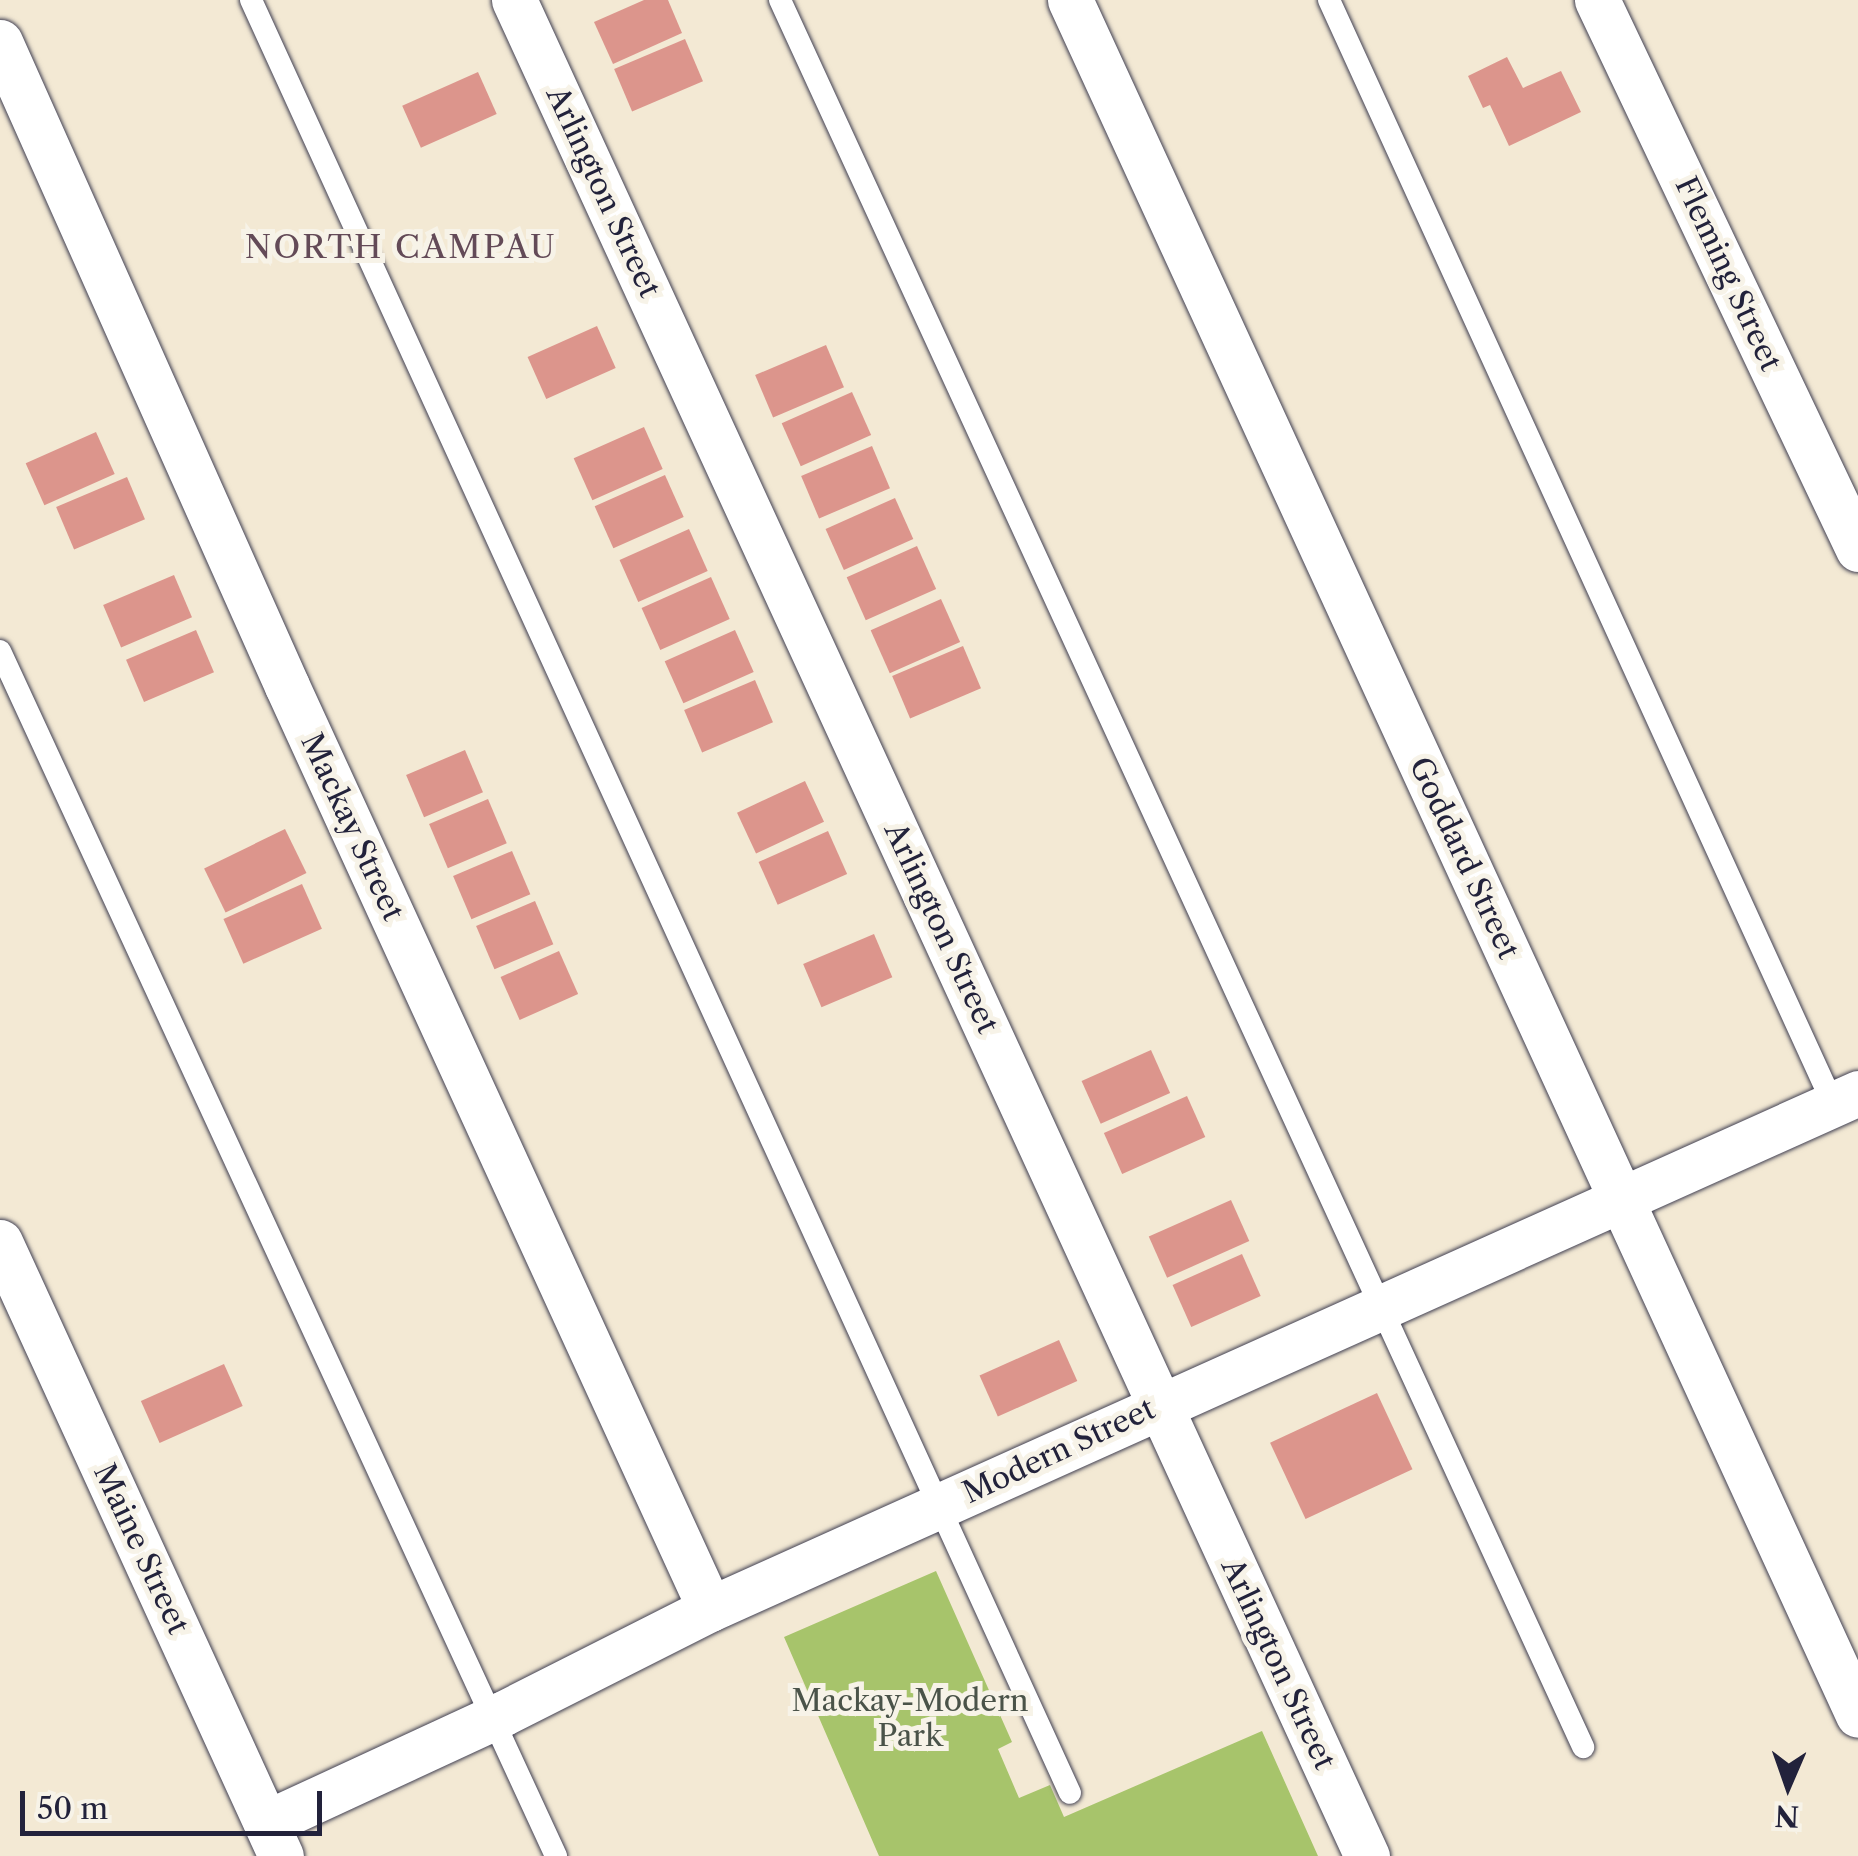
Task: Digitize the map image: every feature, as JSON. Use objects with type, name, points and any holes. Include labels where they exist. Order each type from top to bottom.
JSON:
[{"type":"street","name":"Arlington Street","points":[[514,0],[1367,1856]]},
{"type":"street","name":"Goddard Street","points":[[1070,0],[1858,1715]]},
{"type":"street","name":"Fleming Street","points":[[1597,0],[1858,549]]},
{"type":"street","name":"Mackay Street","points":[[0,42],[288,686],[710,1609]]},
{"type":"street","name":"Modern Street","points":[[273,1839],[492,1718],[710,1609],[1846,1098]]},
{"type":"street","name":"Maine Street","points":[[0,1242],[273,1839]]},
{"type":"lane","points":[[251,0],[1070,1793]]},
{"type":"lane","points":[[780,0],[1583,1747]]},
{"type":"lane","points":[[1329,0],[1846,1098]]},
{"type":"lane","points":[[0,651],[556,1856]]},
{"type":"green space","name":"Mackay-Modern Park","points":[[936,1571],[1012,1742],[998,1749],[1019,1798],[1050,1785],[1064,1817],[1262,1731],[1318,1856],[879,1856],[784,1637]]},
{"type":"building","points":[[644,0],[668,0],[682,33],[613,64],[594,22]]},
{"type":"building","points":[[685,39],[703,81],[632,111],[614,69]]},
{"type":"building","points":[[1507,57],[1523,88],[1561,71],[1581,112],[1509,146],[1490,105],[1483,108],[1468,76]]},
{"type":"building","points":[[478,72],[497,114],[421,148],[402,106]]},
{"type":"building","points":[[597,326],[616,368],[546,399],[528,357]]},
{"type":"building","points":[[826,345],[844,387],[773,417],[755,375]]},
{"type":"building","points":[[852,392],[871,435],[801,466],[782,423]]},
{"type":"building","points":[[644,427],[663,469],[592,500],[574,458]]},
{"type":"building","points":[[96,432],[115,474],[44,505],[26,463]]},
{"type":"building","points":[[872,446],[890,488],[819,518],[801,476]]},
{"type":"building","points":[[665,475],[684,517],[613,548],[595,506]]},
{"type":"building","points":[[127,477],[145,519],[74,549],[56,507]]},
{"type":"building","points":[[895,498],[913,539],[844,570],[826,529]]},
{"type":"building","points":[[689,529],[708,571],[638,602],[620,560]]},
{"type":"building","points":[[917,546],[936,589],[866,620],[847,577]]},
{"type":"building","points":[[174,575],[192,617],[121,647],[103,605]]},
{"type":"building","points":[[711,577],[730,619],[660,650],[642,608]]},
{"type":"building","points":[[941,599],[960,642],[890,673],[871,630]]},
{"type":"building","points":[[196,630],[214,672],[144,702],[126,660]]},
{"type":"building","points":[[735,630],[754,672],[683,703],[665,661]]},
{"type":"building","points":[[963,646],[981,688],[910,718],[892,676]]},
{"type":"building","points":[[755,680],[773,722],[702,752],[684,710]]},
{"type":"building","points":[[465,750],[483,792],[424,817],[406,775]]},
{"type":"building","points":[[805,781],[824,822],[756,853],[737,813]]},
{"type":"building","points":[[488,799],[507,843],[448,868],[429,824]]},
{"type":"building","points":[[285,829],[306,873],[226,912],[204,868]]},
{"type":"building","points":[[828,831],[847,874],[778,905],[759,862]]},
{"type":"building","points":[[512,851],[530,894],[471,919],[453,876]]},
{"type":"building","points":[[302,884],[322,929],[243,964],[223,919]]},
{"type":"building","points":[[535,901],[553,944],[494,969],[476,926]]},
{"type":"building","points":[[874,934],[892,977],[821,1007],[803,964]]},
{"type":"building","points":[[559,951],[578,994],[520,1020],[501,977]]},
{"type":"building","points":[[1151,1050],[1170,1093],[1101,1124],[1082,1081]]},
{"type":"building","points":[[1187,1096],[1205,1137],[1122,1174],[1104,1133]]},
{"type":"building","points":[[1231,1200],[1249,1241],[1167,1278],[1149,1237]]},
{"type":"building","points":[[1242,1254],[1261,1296],[1191,1327],[1173,1285]]},
{"type":"building","points":[[1059,1340],[1077,1381],[998,1416],[980,1375]]},
{"type":"building","points":[[224,1364],[243,1406],[160,1443],[141,1401]]},
{"type":"building","points":[[1377,1393],[1412,1469],[1306,1519],[1270,1443]]},
{"type":"district","name":"NORTH CAMPAU","points":[[401,247]]}]
